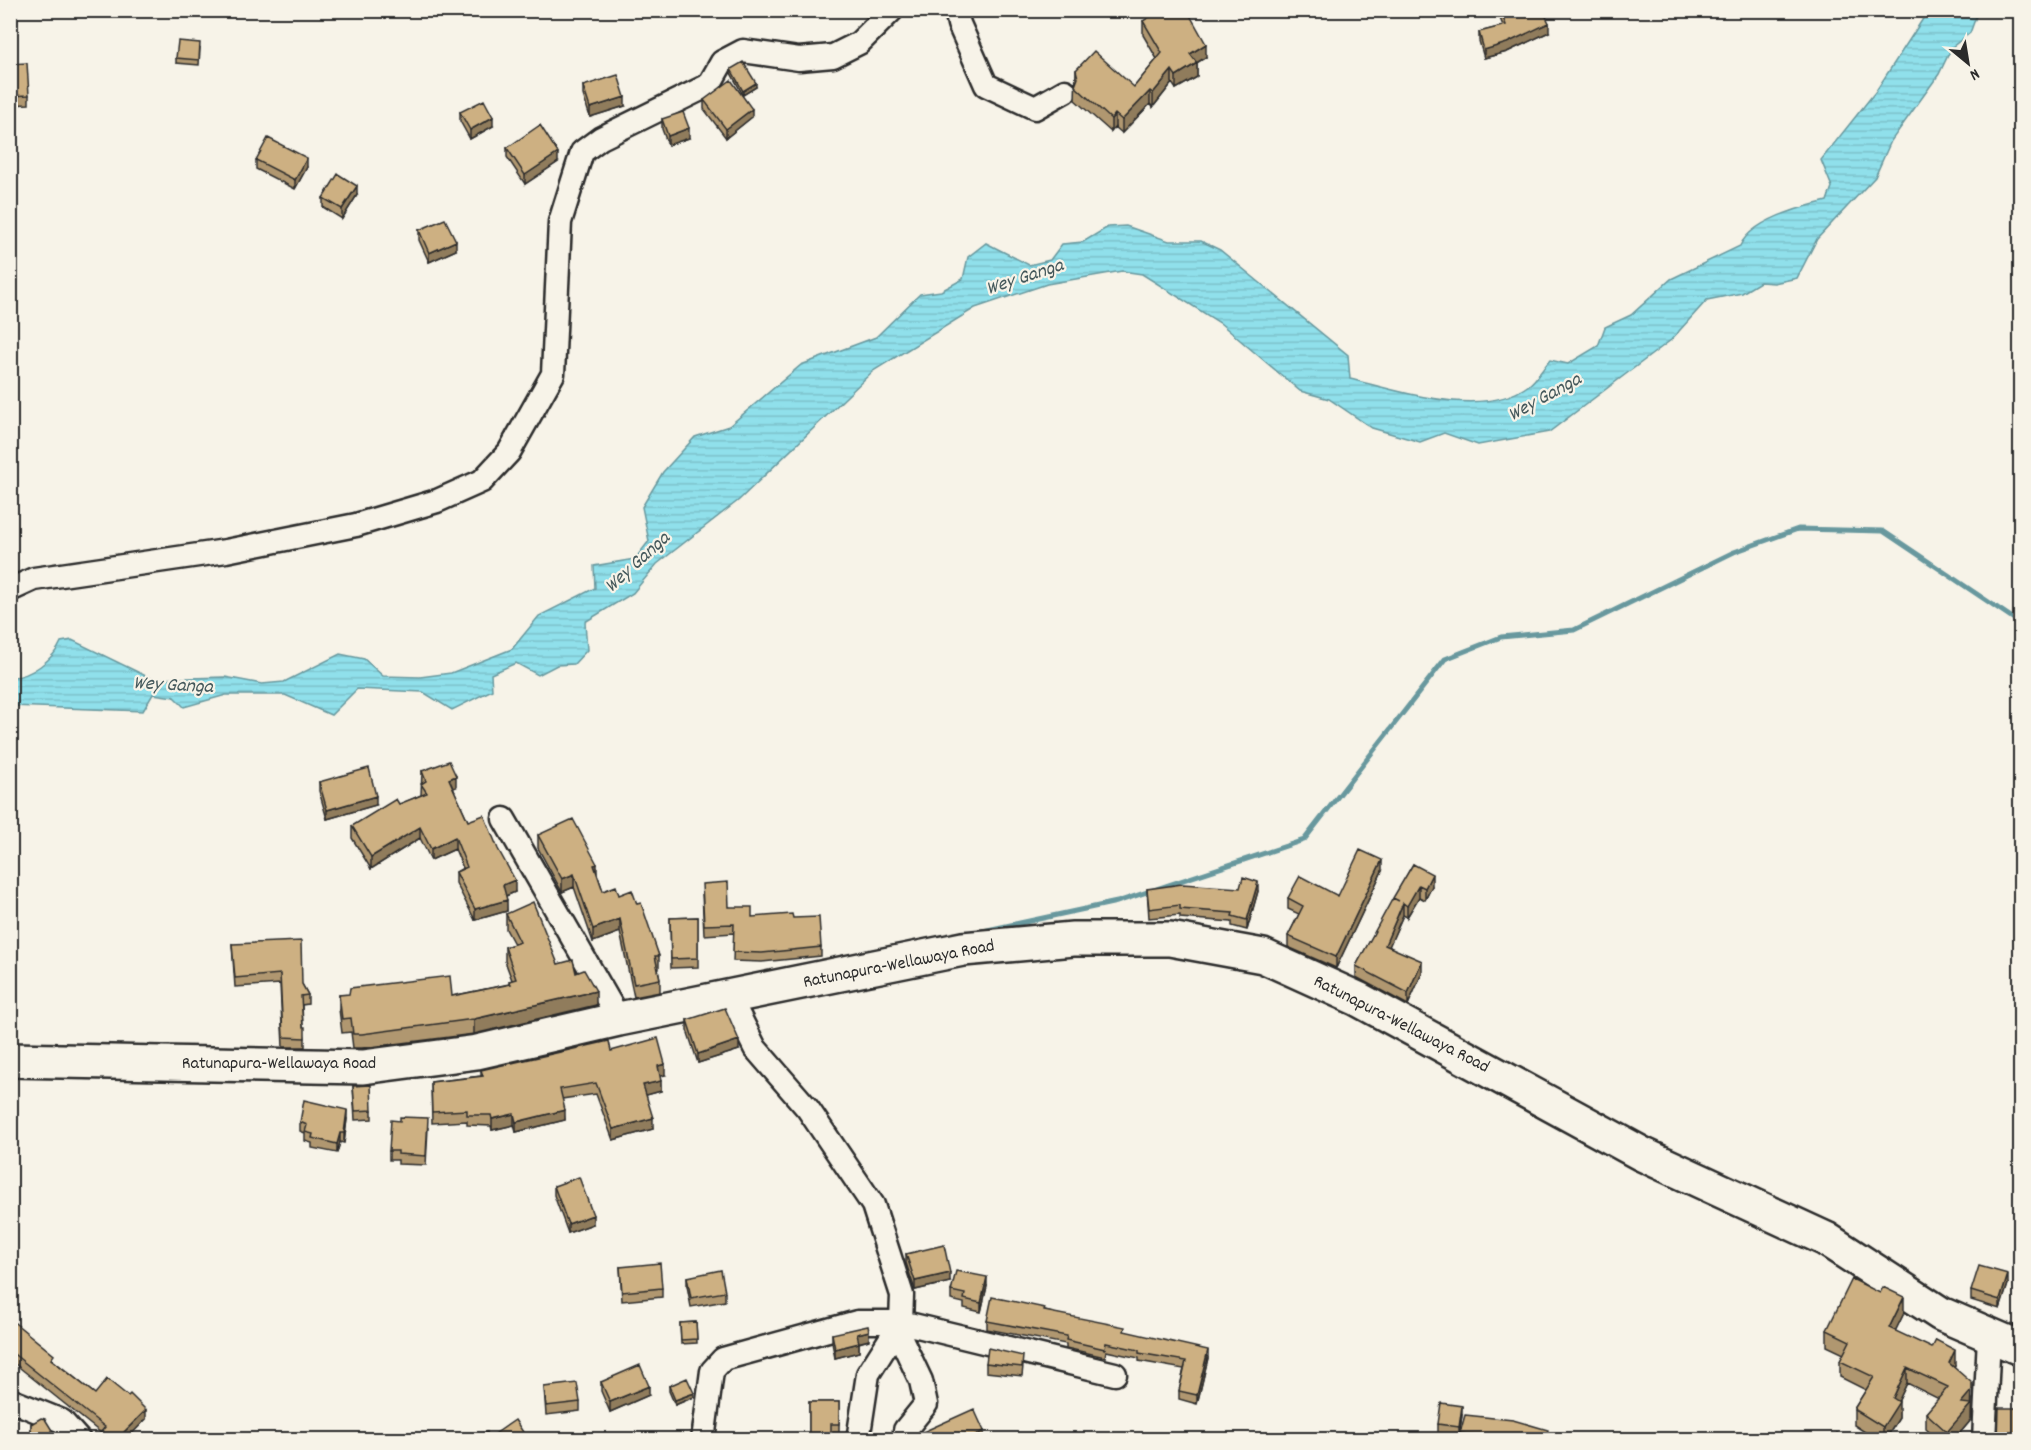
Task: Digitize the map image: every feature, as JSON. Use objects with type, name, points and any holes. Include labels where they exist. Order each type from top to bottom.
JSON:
[{"type":"highway","name":"Ratunapura-Wellawaya Road","points":[[10,1060],[363,1067],[477,1052],[619,1019],[963,949],[1073,939],[1170,939],[1263,956],[1358,999],[1642,1154],[1826,1239],[1941,1314],[2020,1348]]},
{"type":"street","points":[[10,590],[34,579],[226,551],[356,525],[437,501],[482,481],[509,452],[552,374],[560,222],[582,152],[601,138],[709,85],[722,62],[743,51],[799,59],[833,56],[859,43],[892,10]]},
{"type":"street","points":[[956,10],[959,24],[986,85],[1035,108],[1065,91]]},
{"type":"street","points":[[504,819],[619,1019]]},
{"type":"street","points":[[730,998],[755,1048],[808,1109],[873,1205],[902,1295],[899,1326],[868,1374],[858,1440]]},
{"type":"street","points":[[703,1440],[712,1371],[723,1359],[857,1322],[899,1326],[1115,1374]]},
{"type":"street","points":[[899,1326],[921,1381],[926,1404],[905,1430],[905,1440]]},
{"type":"street","points":[[1984,1440],[1989,1336]]},
{"type":"street","points":[[10,1400],[62,1421],[79,1440]]},
{"type":"water","name":"Wey Ganga","points":[[1928,11],[1978,11],[1970,33],[1952,47],[1939,74],[1891,141],[1875,177],[1817,239],[1797,278],[1774,283],[1760,282],[1742,293],[1707,300],[1671,340],[1549,432],[1478,445],[1444,433],[1420,442],[1372,428],[1329,399],[1300,391],[1220,323],[1142,274],[1122,271],[1047,284],[975,308],[873,371],[739,500],[657,564],[633,593],[585,622],[587,650],[574,664],[557,665],[538,675],[516,663],[491,674],[492,690],[452,710],[423,692],[357,689],[331,715],[285,695],[226,695],[184,707],[174,697],[153,694],[143,711],[11,706],[11,677],[33,671],[53,655],[61,642],[72,640],[152,679],[225,677],[262,684],[284,682],[340,654],[364,659],[383,676],[420,677],[451,673],[512,649],[539,616],[595,588],[594,566],[635,559],[649,541],[642,507],[663,472],[695,437],[729,426],[801,365],[876,337],[920,294],[941,291],[963,279],[968,257],[986,243],[1029,265],[1050,260],[1062,244],[1083,242],[1108,227],[1126,226],[1169,241],[1201,241],[1220,250],[1348,355],[1350,379],[1441,400],[1489,401],[1510,395],[1532,383],[1550,360],[1568,364],[1598,346],[1605,327],[1631,315],[1671,279],[1740,246],[1755,229],[1778,216],[1827,201],[1832,187],[1821,160],[1876,91]]},
{"type":"building","points":[[1160,10],[1187,10],[1206,44],[1190,54],[1197,63],[1176,76],[1172,70],[1153,93],[1150,91],[1122,120],[1115,114],[1111,119],[1075,86],[1078,78],[1076,70],[1094,51],[1134,87],[1162,53],[1143,21]]},
{"type":"building","points":[[1500,10],[1543,10],[1549,23],[1507,43],[1484,50],[1479,32],[1506,25]]},
{"type":"building","points":[[178,41],[200,43],[199,60],[176,58]]},
{"type":"building","points":[[743,62],[756,83],[743,91],[731,69]]},
{"type":"building","points":[[27,63],[29,95],[10,96],[10,64]]},
{"type":"building","points":[[618,75],[625,97],[590,108],[583,86]]},
{"type":"building","points":[[731,80],[752,109],[726,129],[704,100]]},
{"type":"building","points":[[484,100],[493,117],[470,130],[460,112]]},
{"type":"building","points":[[683,112],[689,128],[668,136],[662,119]]},
{"type":"building","points":[[540,125],[558,153],[525,175],[507,148]]},
{"type":"building","points":[[268,138],[307,158],[295,180],[256,160]]},
{"type":"building","points":[[338,174],[357,186],[342,209],[323,198]]},
{"type":"building","points":[[445,219],[456,241],[429,253],[419,230]]},
{"type":"building","points":[[449,761],[456,776],[449,779],[468,821],[484,815],[498,849],[515,880],[503,885],[507,900],[475,909],[456,872],[467,867],[455,837],[431,849],[420,827],[371,857],[352,826],[396,799],[399,804],[427,793],[421,784],[426,781],[422,771]]},
{"type":"building","points":[[369,768],[376,796],[327,810],[319,782]]},
{"type":"building","points":[[573,819],[597,864],[594,865],[603,891],[616,886],[619,895],[632,890],[637,904],[641,903],[659,956],[655,956],[660,979],[634,984],[620,919],[593,929],[574,874],[562,879],[538,835]]},
{"type":"building","points":[[1360,850],[1382,860],[1336,957],[1288,936],[1303,906],[1288,898],[1300,876],[1338,896]]},
{"type":"building","points":[[1413,864],[1432,874],[1425,888],[1419,885],[1407,906],[1403,903],[1385,945],[1422,961],[1408,993],[1356,966]]},
{"type":"building","points":[[1243,877],[1258,882],[1247,920],[1232,916],[1233,913],[1180,909],[1180,905],[1149,909],[1147,889],[1182,884],[1240,888]]},
{"type":"building","points":[[728,882],[729,907],[752,907],[752,917],[792,914],[793,918],[819,917],[821,947],[762,953],[733,952],[734,924],[704,925],[702,884]]},
{"type":"building","points":[[533,902],[558,964],[573,960],[576,973],[584,970],[596,991],[474,1019],[362,1034],[353,1034],[351,1018],[342,1019],[339,995],[349,994],[350,988],[450,976],[452,996],[511,984],[509,981],[516,979],[505,947],[520,942],[506,914]]},
{"type":"building","points":[[698,917],[698,958],[671,959],[670,918]]},
{"type":"building","points":[[301,941],[302,984],[308,995],[301,996],[305,1038],[283,1037],[280,974],[235,978],[232,944]]},
{"type":"building","points":[[10,961],[16,963],[10,983]]},
{"type":"building","points":[[725,1008],[739,1040],[698,1054],[687,1020]]},
{"type":"building","points":[[658,1038],[665,1064],[658,1066],[661,1081],[643,1085],[653,1118],[613,1129],[596,1083],[560,1089],[565,1110],[516,1122],[514,1114],[492,1119],[491,1115],[467,1115],[467,1110],[432,1112],[431,1082],[483,1076],[481,1070],[609,1041],[611,1051]]},
{"type":"building","points":[[371,1085],[372,1110],[355,1111],[353,1086]]},
{"type":"building","points":[[304,1100],[347,1110],[344,1133],[340,1133],[337,1144],[312,1138],[313,1134],[305,1132],[307,1125],[300,1122]]},
{"type":"building","points":[[400,1117],[428,1118],[426,1156],[389,1151],[391,1120],[400,1121]]},
{"type":"building","points":[[579,1177],[593,1215],[568,1224],[554,1186]]},
{"type":"building","points":[[944,1245],[950,1273],[915,1281],[906,1254]]},
{"type":"building","points":[[660,1263],[662,1288],[622,1292],[620,1267]]},
{"type":"building","points":[[1979,1266],[2008,1274],[2000,1300],[1971,1291]]},
{"type":"building","points":[[721,1270],[725,1292],[691,1298],[687,1277]]},
{"type":"building","points":[[956,1271],[987,1277],[981,1303],[964,1299],[965,1294],[951,1291]]},
{"type":"building","points":[[1852,1279],[1880,1293],[1883,1287],[1904,1297],[1889,1328],[1932,1348],[1936,1340],[1955,1350],[1949,1363],[1972,1383],[1972,1390],[1961,1403],[1971,1404],[1947,1432],[1926,1413],[1948,1387],[1907,1368],[1893,1398],[1899,1402],[1883,1427],[1854,1409],[1874,1377],[1840,1361],[1850,1341],[1827,1330]]},
{"type":"building","points":[[992,1297],[1045,1308],[1044,1311],[1125,1327],[1124,1331],[1208,1350],[1197,1395],[1179,1391],[1186,1361],[1139,1353],[1139,1350],[1106,1343],[1105,1349],[1066,1340],[1067,1336],[987,1321]]},
{"type":"building","points":[[10,1319],[54,1355],[51,1359],[95,1394],[107,1379],[128,1396],[130,1394],[146,1410],[124,1432],[134,1440],[102,1440],[98,1436],[105,1427],[10,1351]]},
{"type":"building","points":[[696,1322],[697,1339],[681,1340],[680,1323]]},
{"type":"building","points":[[868,1326],[869,1331],[857,1334],[859,1343],[835,1349],[832,1334]]},
{"type":"building","points":[[988,1348],[1023,1356],[1022,1367],[986,1363]]},
{"type":"building","points":[[640,1365],[649,1386],[610,1402],[601,1382]]},
{"type":"building","points":[[687,1378],[694,1393],[675,1400],[669,1386]]},
{"type":"building","points":[[577,1383],[580,1402],[546,1406],[544,1387]]},
{"type":"building","points":[[809,1402],[839,1402],[839,1424],[831,1424],[831,1435],[809,1435]]},
{"type":"building","points":[[1441,1403],[1462,1406],[1459,1427],[1438,1424]]},
{"type":"building","points":[[1999,1408],[2020,1408],[2020,1440],[1998,1440]]},
{"type":"building","points":[[974,1409],[984,1431],[975,1435],[977,1440],[926,1440],[923,1432]]},
{"type":"building","points":[[1465,1415],[1513,1420],[1548,1430],[1546,1440],[1521,1440],[1460,1433]]},
{"type":"building","points":[[41,1418],[45,1419],[58,1440],[37,1440],[31,1430],[31,1424]]},
{"type":"building","points":[[515,1420],[525,1435],[518,1440],[460,1440],[487,1432],[489,1438]]},
{"type":"building","points":[[1837,1433],[1845,1440],[1832,1440]]},
{"type":"waterway","points":[[983,931],[1117,902],[1304,840],[1445,659],[1501,637],[1574,630],[1734,552],[1798,529],[1883,531],[2020,623]]}]
